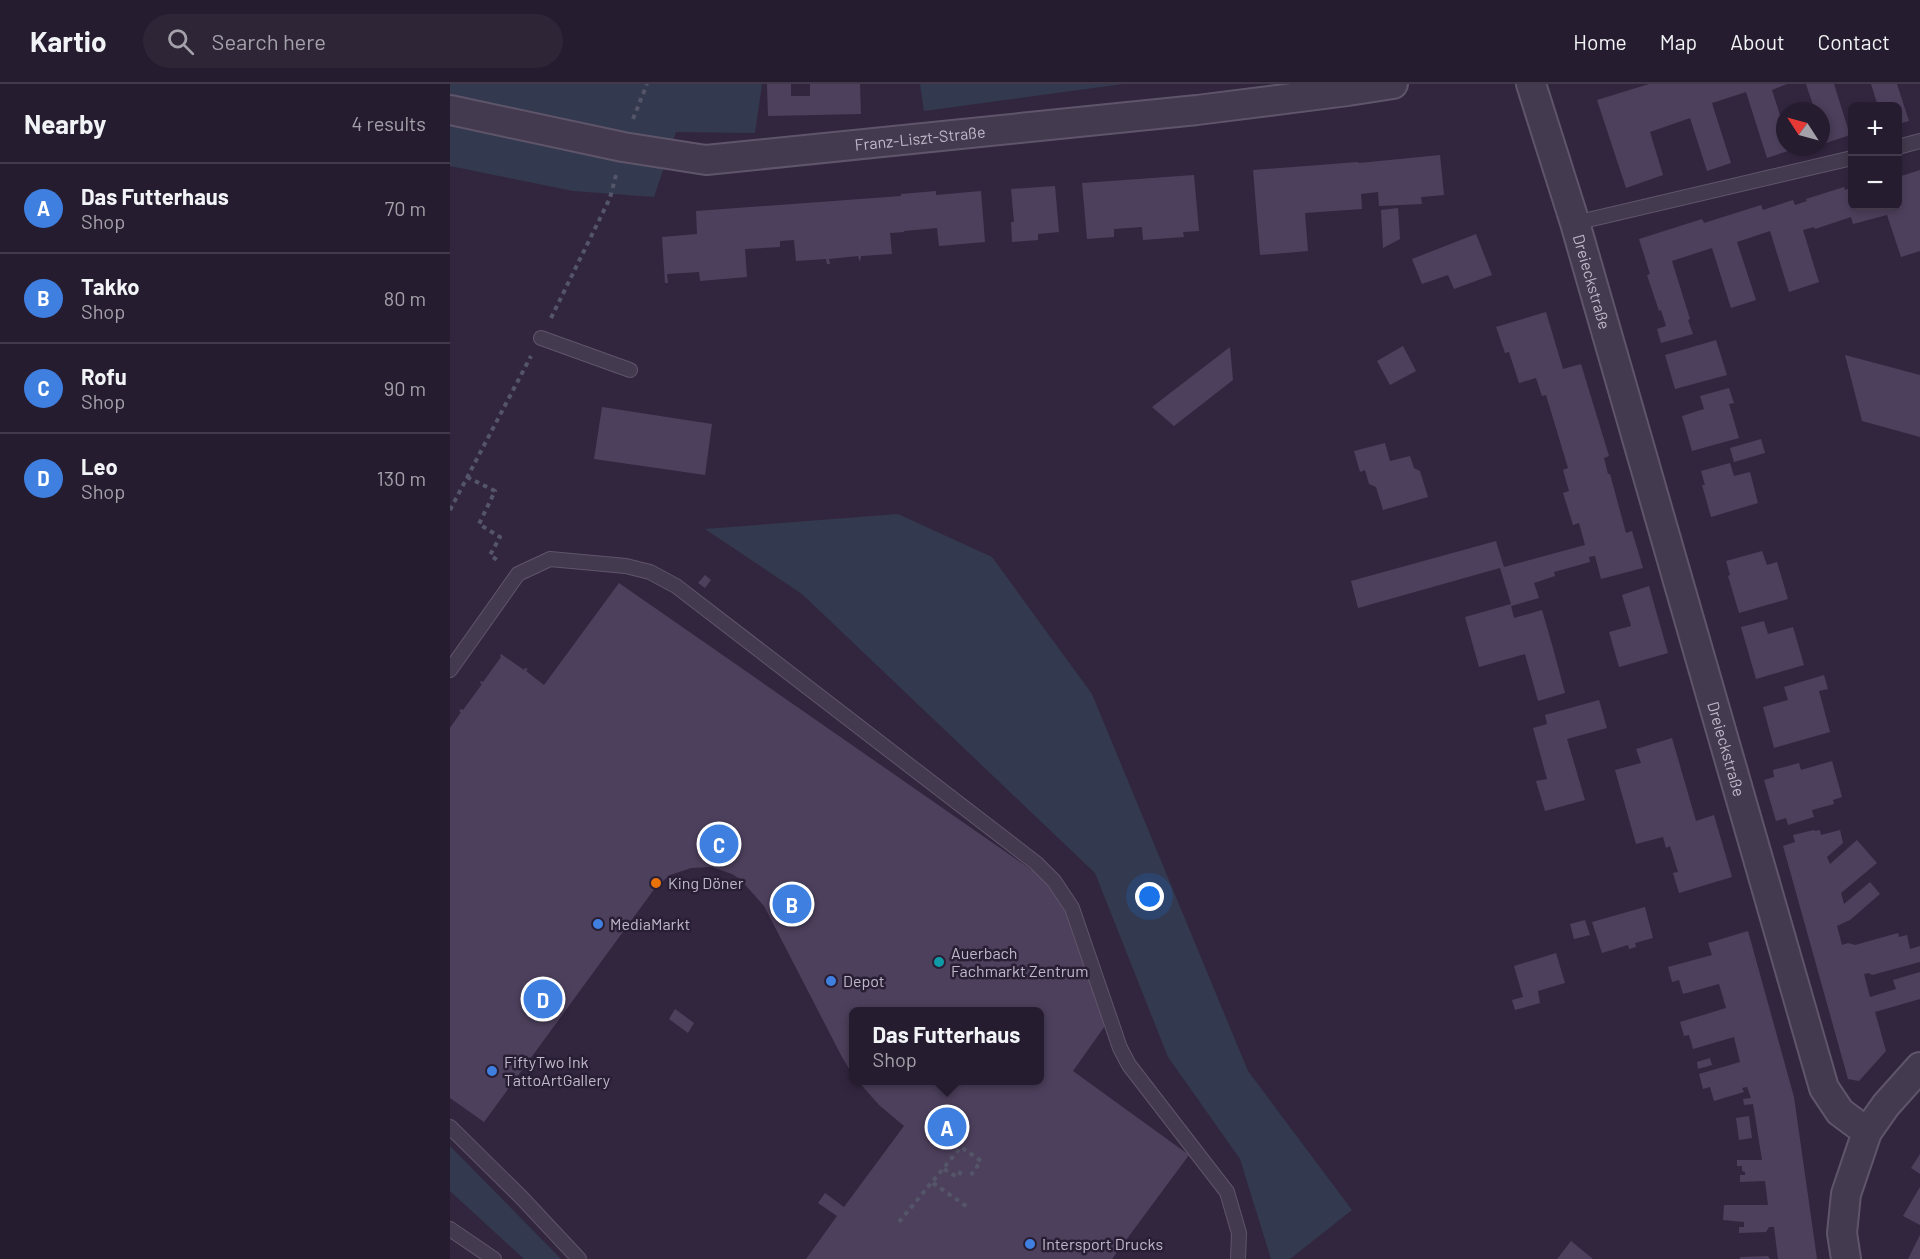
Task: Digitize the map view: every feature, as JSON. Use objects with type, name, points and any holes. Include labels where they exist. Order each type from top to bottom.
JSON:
[{"type":"street","name":"Franz-Liszt-Straße","points":[[450,110],[623,147],[706,160],[1197,110],[1393,84]]},
{"type":"street","name":"Dreieckstraße","points":[[1531,84],[1575,222],[1824,1088],[1840,1112],[1867,1132]]},
{"type":"street","points":[[1846,1259],[1842,1233],[1846,1194],[1867,1132],[1886,1105],[1920,1067]]},
{"type":"lane","points":[[1902,146],[1920,141]]},
{"type":"lane","name":"Dreieckstraße","points":[[1575,222],[1848,159]]},
{"type":"lane","points":[[541,338],[630,370]]},
{"type":"lane","points":[[450,670],[518,574],[550,559],[626,566],[650,572],[676,586],[1036,863],[1054,881],[1072,908],[1120,1048],[1129,1065],[1227,1192],[1239,1233],[1238,1259]]},
{"type":"lane","points":[[450,1127],[521,1197],[579,1259]]},
{"type":"lane","points":[[450,1229],[494,1259]]},
{"type":"path","points":[[450,510],[541,338],[610,198],[623,147]]},
{"type":"path","points":[[467,477],[495,491],[479,524],[500,537]]},
{"type":"path","points":[[899,1222],[961,1147],[981,1161],[971,1175]]},
{"type":"path","points":[[944,1168],[957,1178],[963,1169]]},
{"type":"path","points":[[933,1183],[969,1208]]},
{"type":"shaded area","points":[[450,84],[762,84],[755,133],[676,132],[654,197],[573,191],[450,166]]},
{"type":"shaded area","points":[[920,84],[1123,84],[924,111]]},
{"type":"shaded area","points":[[898,514],[992,557],[1092,694],[1248,1071],[1352,1210],[1290,1259],[1271,1259],[1240,1159],[1168,1057],[1095,873],[802,594],[705,529]]},
{"type":"shaded area","points":[[450,1146],[561,1259],[524,1259],[450,1191]]},
{"type":"building","points":[[767,84],[791,84],[791,96],[810,96],[810,84],[860,84],[861,114],[768,116]]},
{"type":"building","points":[[1649,84],[1787,84],[1772,90],[1776,103],[1776,155],[1767,158],[1746,92],[1712,103],[1731,163],[1707,171],[1690,118],[1650,132],[1663,175],[1626,188],[1597,100]]},
{"type":"building","points":[[1806,84],[1834,84],[1848,129],[1848,136],[1830,142],[1830,102],[1812,102]]},
{"type":"building","points":[[1871,84],[1897,84],[1909,121],[1902,123],[1902,102],[1877,102]]},
{"type":"building","points":[[1440,155],[1444,195],[1421,197],[1422,204],[1379,206],[1378,192],[1361,194],[1362,209],[1305,213],[1308,251],[1260,255],[1253,170]]},
{"type":"building","points":[[1920,170],[1920,251],[1901,257],[1887,215],[1853,224],[1851,217],[1815,229],[1814,227],[1803,230],[1819,282],[1789,292],[1770,231],[1737,242],[1756,300],[1731,308],[1712,248],[1672,261],[1693,334],[1661,343],[1657,329],[1666,326],[1647,275],[1650,274],[1639,239],[1702,219],[1704,223],[1761,205],[1763,210],[1793,200],[1795,205],[1807,201],[1806,199],[1844,187],[1845,190],[1848,189],[1848,210],[1902,210],[1902,176]]},
{"type":"building","points":[[1194,175],[1199,231],[1183,232],[1184,237],[1143,240],[1142,227],[1114,229],[1114,237],[1087,239],[1082,183]]},
{"type":"building","points":[[1055,186],[1059,232],[1038,234],[1038,240],[1012,242],[1011,222],[1014,222],[1011,189]]},
{"type":"building","points":[[936,191],[936,195],[981,191],[985,242],[939,246],[937,228],[904,231],[890,233],[892,254],[861,256],[860,262],[858,256],[829,259],[830,264],[827,264],[826,259],[796,261],[794,240],[780,241],[780,247],[745,249],[747,277],[700,281],[699,272],[667,274],[668,283],[665,283],[662,237],[697,234],[696,211],[901,196],[901,194]]},
{"type":"building","points":[[1398,208],[1400,239],[1383,248],[1381,210]]},
{"type":"building","points":[[1476,234],[1492,275],[1454,289],[1448,275],[1422,284],[1412,259]]},
{"type":"building","points":[[1546,312],[1563,369],[1581,364],[1609,456],[1604,458],[1608,474],[1610,474],[1626,533],[1632,531],[1643,568],[1601,579],[1595,556],[1589,557],[1590,562],[1554,572],[1555,576],[1534,583],[1539,598],[1511,606],[1514,618],[1542,610],[1553,648],[1565,693],[1538,701],[1525,654],[1479,667],[1465,617],[1511,604],[1500,568],[1358,608],[1351,581],[1496,541],[1504,567],[1585,545],[1579,523],[1573,525],[1563,493],[1569,491],[1563,470],[1568,468],[1546,395],[1542,396],[1536,378],[1519,383],[1509,352],[1505,353],[1496,327]]},
{"type":"building","points":[[1716,340],[1727,375],[1675,389],[1665,355]]},
{"type":"building","points":[[1403,346],[1416,371],[1390,385],[1377,361]]},
{"type":"building","points":[[1230,347],[1233,380],[1174,426],[1152,407]]},
{"type":"building","points":[[1845,355],[1920,375],[1920,437],[1862,421]]},
{"type":"building","points":[[1729,388],[1734,403],[1729,404],[1739,438],[1692,451],[1682,416],[1704,409],[1700,396]]},
{"type":"building","points":[[602,407],[712,424],[705,475],[594,459]]},
{"type":"building","points":[[1761,439],[1765,453],[1734,462],[1730,448]]},
{"type":"building","points":[[1385,443],[1390,461],[1410,456],[1414,468],[1420,471],[1428,497],[1383,510],[1376,487],[1369,484],[1365,470],[1360,472],[1354,451]]},
{"type":"building","points":[[1730,463],[1734,476],[1750,472],[1758,503],[1711,517],[1702,485],[1705,485],[1701,471]]},
{"type":"building","points":[[1762,551],[1767,565],[1777,562],[1788,599],[1739,613],[1726,561]]},
{"type":"building","points":[[705,575],[711,580],[705,588],[698,583]]},
{"type":"building","name":"Auerbach Fachmarkt Zentrum","points":[[619,583],[1049,882],[1066,909],[1107,1023],[1073,1071],[1189,1155],[1112,1259],[806,1259],[837,1216],[818,1203],[825,1193],[844,1207],[904,1126],[879,1105],[861,1085],[1044,1085],[1044,1007],[849,1007],[849,1069],[764,906],[740,879],[712,867],[691,868],[670,875],[655,888],[484,1122],[450,1098],[450,728],[461,712],[459,711],[463,710],[501,654],[524,670],[528,669],[526,671],[544,685]]},
{"type":"building","points":[[1649,586],[1668,653],[1619,667],[1609,632],[1631,626],[1622,595]]},
{"type":"building","points":[[1764,621],[1768,634],[1793,627],[1804,665],[1756,679],[1741,627]]},
{"type":"building","points":[[1824,675],[1828,689],[1819,691],[1830,732],[1774,748],[1763,707],[1788,700],[1784,687]]},
{"type":"building","points":[[1599,700],[1607,728],[1567,739],[1585,800],[1545,811],[1536,781],[1547,779],[1533,728],[1547,724],[1545,715]]},
{"type":"building","points":[[1672,738],[1696,821],[1714,815],[1732,877],[1679,893],[1673,873],[1678,872],[1670,846],[1666,848],[1663,837],[1636,844],[1615,770],[1641,763],[1636,749]]},
{"type":"building","points":[[1832,761],[1842,797],[1833,800],[1834,804],[1812,810],[1814,817],[1788,825],[1786,818],[1776,821],[1764,780],[1774,777],[1773,770],[1799,763],[1801,770]]},
{"type":"building","points":[[1820,830],[1821,835],[1840,830],[1843,843],[1827,857],[1830,864],[1857,840],[1877,863],[1841,893],[1844,904],[1870,882],[1880,894],[1850,920],[1837,926],[1842,945],[1848,943],[1855,945],[1898,933],[1899,937],[1907,935],[1910,949],[1920,946],[1920,962],[1872,975],[1864,974],[1870,997],[1896,989],[1893,980],[1920,972],[1920,999],[1875,1012],[1886,1051],[1859,1081],[1848,1079],[1783,846],[1795,842],[1793,835]]},
{"type":"building","points":[[1645,907],[1653,938],[1635,943],[1636,947],[1629,949],[1628,945],[1602,953],[1592,922]]},
{"type":"building","points":[[1585,920],[1590,935],[1574,939],[1570,924]]},
{"type":"building","points":[[1748,931],[1794,1097],[1817,1259],[1778,1259],[1774,1227],[1769,1227],[1766,1232],[1739,1233],[1739,1227],[1744,1227],[1744,1222],[1723,1220],[1724,1205],[1768,1205],[1765,1181],[1740,1182],[1740,1175],[1745,1175],[1745,1172],[1742,1171],[1742,1166],[1737,1166],[1737,1160],[1762,1160],[1753,1104],[1744,1105],[1743,1099],[1751,1098],[1747,1087],[1742,1088],[1744,1092],[1714,1101],[1710,1087],[1703,1089],[1699,1074],[1740,1062],[1734,1037],[1693,1049],[1689,1035],[1684,1036],[1680,1022],[1726,1008],[1719,984],[1683,994],[1679,980],[1672,982],[1668,967],[1712,955],[1708,943]]},
{"type":"building","points":[[1556,953],[1565,983],[1538,991],[1540,1003],[1515,1010],[1512,1000],[1523,997],[1514,966]]},
{"type":"building","points":[[675,1009],[694,1023],[688,1033],[669,1019]]},
{"type":"building","points":[[1710,1058],[1712,1065],[1698,1069],[1697,1062]]},
{"type":"building","points":[[1749,1116],[1752,1138],[1739,1140],[1736,1118]]},
{"type":"building","points":[[1920,1154],[1920,1174],[1911,1168]]},
{"type":"building","points":[[1920,1187],[1920,1225],[1903,1216]]},
{"type":"building","points":[[1920,1235],[1920,1259],[1908,1259]]},
{"type":"building","points":[[1571,1241],[1593,1259],[1557,1259]]},
{"type":"building","points":[[1768,1256],[1770,1259],[1740,1259],[1740,1257]]},
{"type":"place","name":"Rofu","points":[[719,844]]},
{"type":"place","name":"King Döner","points":[[656,883]]},
{"type":"place","name":"Takko","points":[[792,904]]},
{"type":"place","name":"MediaMarkt","points":[[598,924]]},
{"type":"place","name":"Auerbach Fachmarkt Zentrum","points":[[939,962]]},
{"type":"place","name":"Depot","points":[[831,981]]},
{"type":"place","name":"Leo","points":[[543,999]]},
{"type":"place","name":"FiftyTwo Ink TattoArtGallery","points":[[492,1071]]},
{"type":"place","name":"Das Futterhaus","points":[[947,1127]]},
{"type":"place","name":"Intersport Drucks","points":[[1030,1244]]}]
